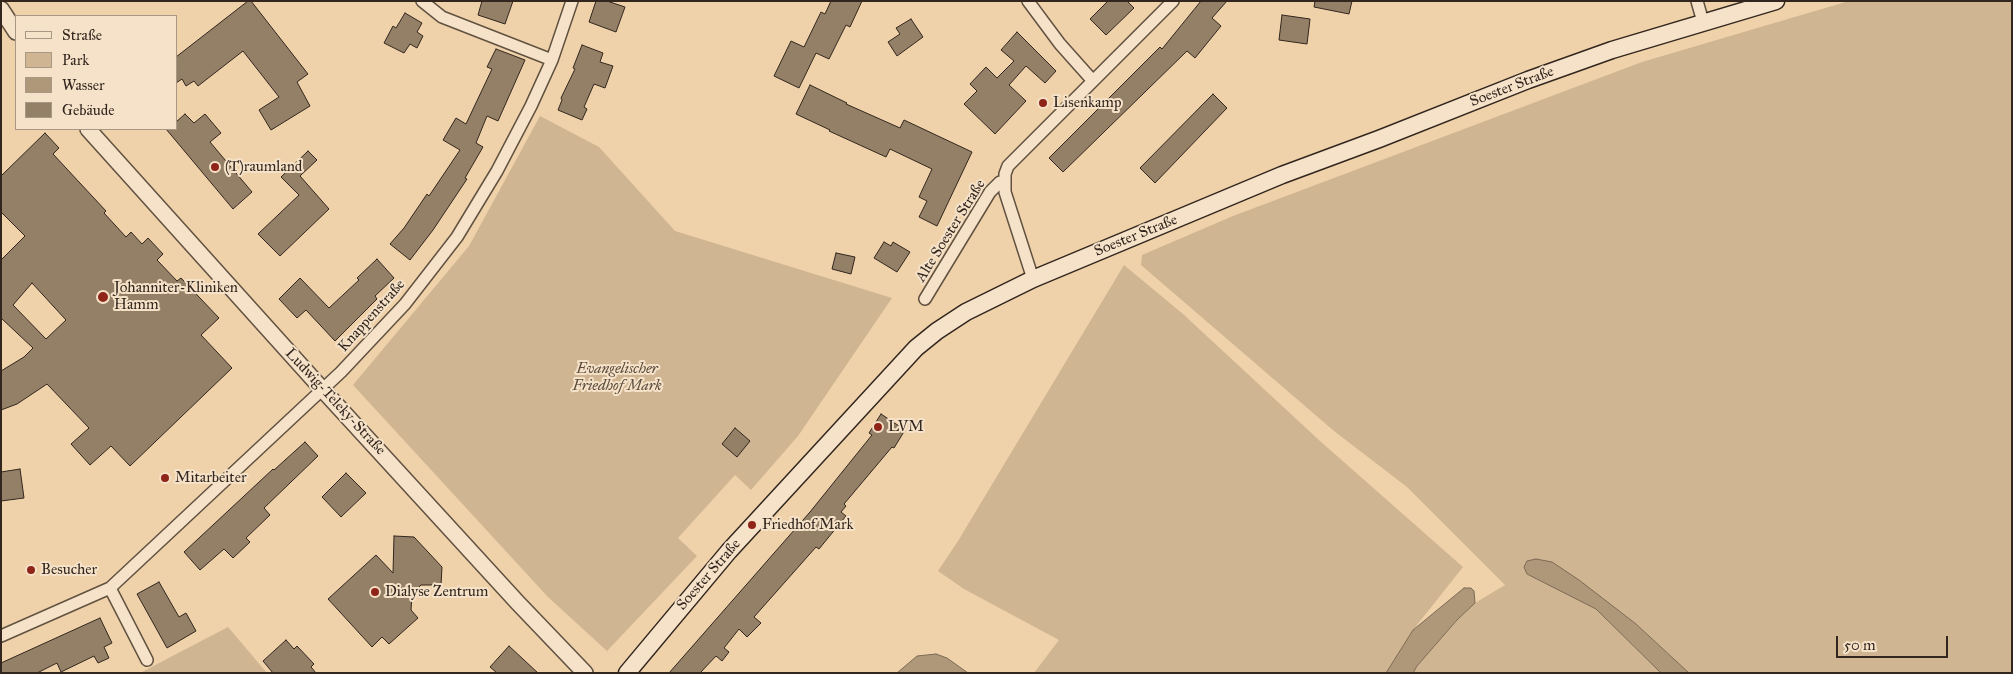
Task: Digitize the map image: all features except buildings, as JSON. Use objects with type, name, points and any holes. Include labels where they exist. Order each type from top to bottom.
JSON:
[{"type":"main road","name":"Soester Straße","points":[[627,673],[729,551],[916,348],[937,330],[966,312],[1034,279],[1282,175],[1380,139],[1528,80],[1612,50],[1776,1]]},
{"type":"street","points":[[422,1],[442,17],[552,60]]},
{"type":"street","name":"Knappenstraße","points":[[1,636],[110,588],[341,372],[405,304],[457,237],[498,171],[552,60],[572,1]]},
{"type":"street","points":[[1028,1],[1060,44],[1093,81]]},
{"type":"street","name":"Alte Soester Straße","points":[[1034,279],[1005,192],[1004,182],[1008,166],[1173,1]]},
{"type":"street","points":[[1697,1],[1703,22]]},
{"type":"street","points":[[1,9],[15,30]]},
{"type":"street","name":"Ludwig-Teleky-Straße","points":[[89,130],[532,619],[585,673]]},
{"type":"street","name":"Alte Soester Straße","points":[[925,299],[990,192],[1000,182],[1004,182]]},
{"type":"street","points":[[110,588],[147,660]]},
{"type":"green space","points":[[1849,1],[2012,1],[2012,673],[1689,673],[1636,624],[1552,562],[1535,578],[1545,581],[1596,609],[1661,673],[1413,673],[1457,620],[1475,603],[1505,585],[1407,487],[1334,431],[1141,265],[1142,255],[1233,216],[1642,62]]},
{"type":"green space","name":"Evangelischer Friedhof Mark","points":[[540,116],[599,147],[675,231],[892,298],[798,436],[751,490],[735,475],[678,538],[697,556],[607,651],[548,597],[353,385],[469,246]]},
{"type":"green space","points":[[1124,265],[1183,314],[1320,441],[1463,567],[1413,630],[1386,673],[1034,673],[1059,640],[964,589],[938,571],[958,541]]},
{"type":"green space","points":[[228,627],[267,673],[140,673]]},
{"type":"water","points":[[1536,559],[1552,562],[1579,580],[1636,624],[1689,673],[1661,673],[1596,609],[1527,574],[1524,567],[1527,561]]},
{"type":"water","points":[[1464,588],[1471,588],[1474,591],[1475,603],[1457,620],[1413,673],[1386,673],[1413,630]]},
{"type":"water","points":[[936,654],[947,658],[968,673],[897,673],[917,656]]},
{"type":"place","name":"Lisenkamp","points":[[1043,103]]},
{"type":"place","name":"(T)raumland","points":[[215,167]]},
{"type":"place","name":"Johanniter-Kliniken Hamm","points":[[103,297]]},
{"type":"place","name":"LVM","points":[[878,427]]},
{"type":"place","name":"Mitarbeiter","points":[[165,478]]},
{"type":"place","name":"Friedhof Mark","points":[[752,525]]},
{"type":"place","name":"Besucher","points":[[31,570]]},
{"type":"place","name":"Dialyse Zentrum","points":[[375,592]]}]
